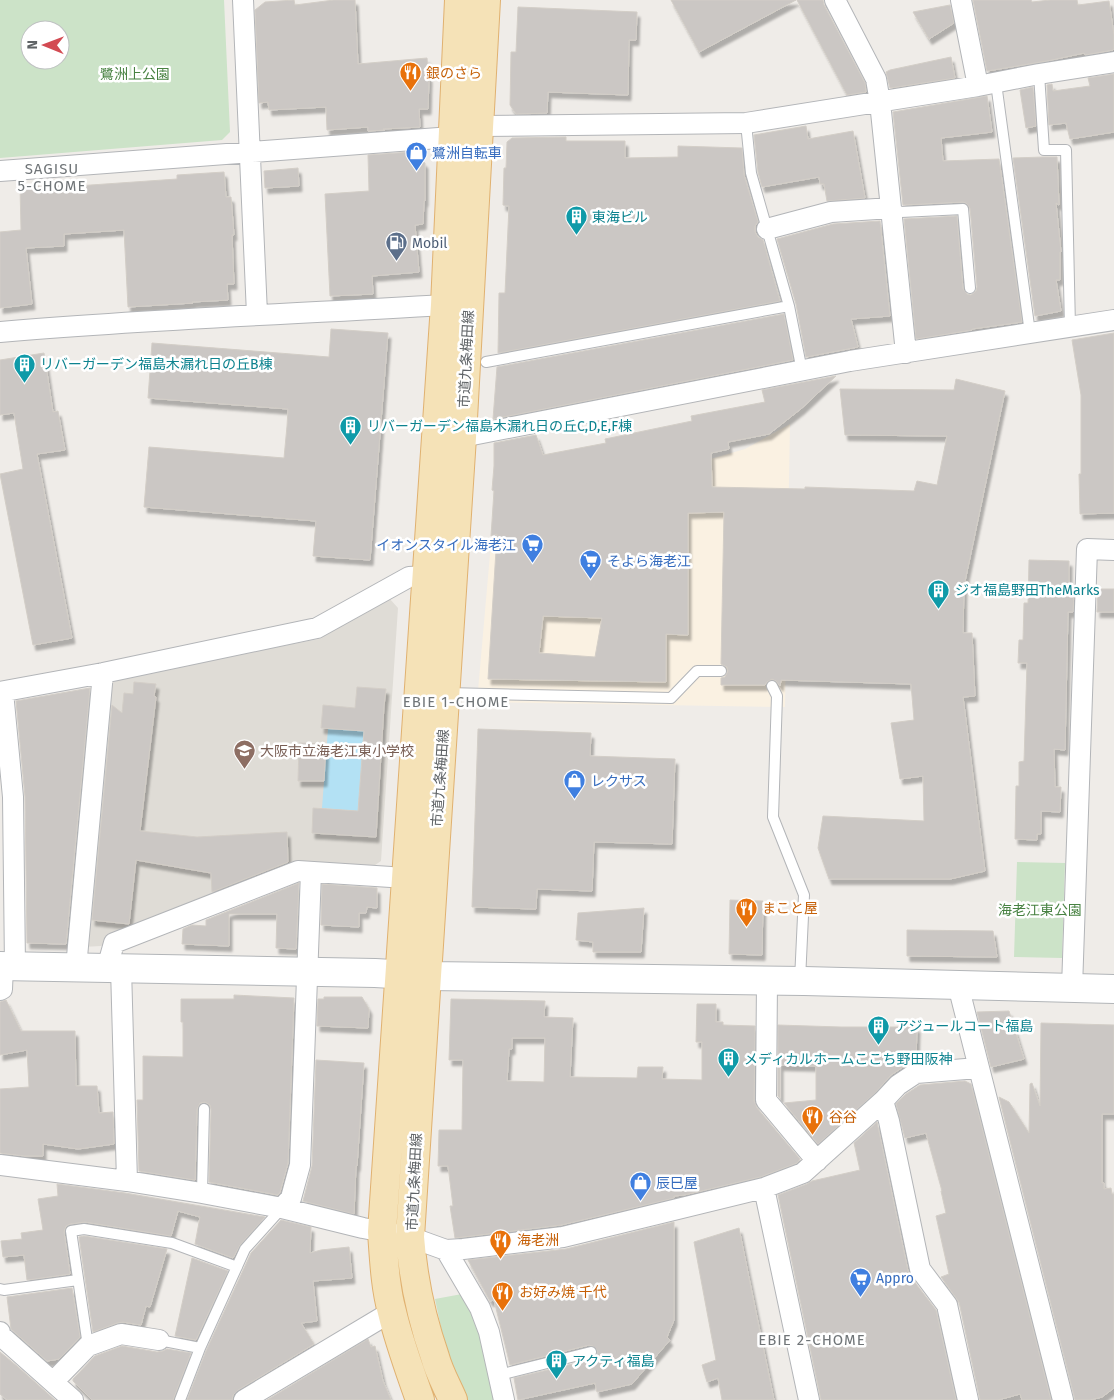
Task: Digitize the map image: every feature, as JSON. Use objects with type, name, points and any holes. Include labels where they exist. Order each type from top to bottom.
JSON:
[{"type":"main road","name":"市道九条梅田線","points":[[453,1400],[435,1359],[421,1310],[413,1268],[410,1236],[445,693],[449,436],[445,305],[459,0]]},
{"type":"main road","name":"市道九条梅田線","points":[[420,1400],[406,1361],[392,1312],[385,1274],[382,1232],[426,576],[449,436],[480,126],[486,0]]},
{"type":"street","points":[[243,0],[257,314]]},
{"type":"street","points":[[835,0],[876,79],[892,208],[906,353]]},
{"type":"street","points":[[961,0],[987,85]]},
{"type":"street","points":[[0,171],[452,137],[480,126],[746,123],[987,85],[1039,74],[1114,62]]},
{"type":"street","points":[[767,229],[831,212],[892,208]]},
{"type":"street","points":[[0,332],[257,314],[445,305]]},
{"type":"street","points":[[449,436],[850,361],[1114,320]]},
{"type":"street","points":[[1072,988],[1087,550],[1114,550]]},
{"type":"street","points":[[426,576],[409,577],[317,628],[103,673],[1,692],[13,797],[5,972],[114,968],[1114,989]]},
{"type":"street","points":[[76,968],[103,673]]},
{"type":"street","points":[[127,1181],[114,943],[298,871],[391,877]]},
{"type":"street","points":[[282,1208],[291,1198],[300,1165],[311,872]]},
{"type":"street","points":[[767,981],[766,1100],[817,1161]]},
{"type":"street","points":[[958,985],[1063,1400]]},
{"type":"street","points":[[0,1165],[127,1181],[202,1193],[282,1208],[382,1232],[410,1236],[446,1250],[463,1249],[563,1236],[764,1188],[803,1174],[898,1085],[916,1073],[978,1068]]},
{"type":"street","points":[[883,1101],[889,1121],[920,1269],[948,1305],[968,1400]]},
{"type":"street","points":[[764,1188],[809,1400]]},
{"type":"street","points":[[446,1250],[480,1308],[489,1332],[504,1400]]},
{"type":"street","points":[[244,1400],[392,1312]]},
{"type":"street","points":[[0,1334],[73,1400]]},
{"type":"street","points":[[53,1382],[88,1346],[121,1334],[159,1340]]},
{"type":"lane","points":[[1039,74],[1044,150],[1066,150],[1070,327]]},
{"type":"lane","points":[[987,85],[1030,333]]},
{"type":"lane","points":[[746,123],[751,173],[789,306],[802,371]]},
{"type":"lane","points":[[892,208],[900,212],[963,209],[970,288]]},
{"type":"lane","points":[[486,362],[789,306]]},
{"type":"lane","points":[[445,693],[671,698],[697,671],[721,671]]},
{"type":"lane","points":[[772,686],[777,696],[773,817],[804,895],[800,981]]},
{"type":"lane","points":[[202,1193],[204,1108]]},
{"type":"lane","points":[[180,1400],[200,1348],[246,1249],[282,1208]]},
{"type":"lane","points":[[88,1346],[71,1231],[84,1229],[172,1243],[237,1267]]},
{"type":"lane","points":[[0,1289],[78,1280]]},
{"type":"lane","points":[[159,1340],[200,1348]]},
{"type":"lane","points":[[499,1375],[591,1352]]},
{"type":"shaded area","points":[[790,424],[785,707],[477,702],[491,543],[610,488],[745,449]]},
{"type":"shaded area","name":"大阪市立海老江東小学校","points":[[389,598],[398,608],[381,861],[372,867],[301,864],[101,946],[82,947],[111,679],[319,639]]},
{"type":"green space","name":"鷺洲上公園","points":[[0,0],[224,0],[230,132],[222,140],[0,158]]},
{"type":"green space","name":"海老江東公園","points":[[1017,862],[1065,863],[1062,958],[1014,957]]},
{"type":"green space","points":[[462,1294],[490,1350],[498,1400],[468,1400],[446,1352],[435,1299]]},
{"type":"water","points":[[328,729],[364,731],[358,811],[322,808]]},
{"type":"building","points":[[294,0],[295,5],[334,0],[355,0],[358,64],[427,58],[429,79],[428,109],[419,109],[420,127],[368,131],[368,127],[327,130],[326,107],[269,110],[268,102],[259,103],[255,10],[265,2]]},
{"type":"building","points":[[671,0],[796,0],[699,52]]},
{"type":"building","points":[[797,0],[823,0],[865,83],[866,92],[847,95]]},
{"type":"building","points":[[973,0],[1031,0],[1032,2],[1077,0],[1078,5],[1109,1],[1114,49],[987,71]]},
{"type":"building","points":[[950,5],[954,23],[929,39],[913,12]]},
{"type":"building","points":[[518,7],[637,12],[636,40],[629,40],[628,95],[548,92],[547,113],[516,114],[510,105],[511,52],[516,52]]},
{"type":"building","points":[[951,57],[955,78],[890,88],[886,72]]},
{"type":"building","points":[[1114,74],[1114,132],[1070,139],[1066,123],[1049,125],[1047,85],[1052,84],[1053,91],[1090,86],[1088,78]]},
{"type":"building","points":[[1033,87],[1036,126],[1026,128],[1020,90]]},
{"type":"building","points":[[987,96],[992,132],[941,138],[943,161],[999,159],[1022,322],[916,339],[904,219],[957,216],[963,289],[967,294],[971,295],[976,291],[977,287],[970,208],[963,202],[903,205],[893,112]]},
{"type":"building","points":[[806,126],[808,139],[853,131],[865,198],[827,201],[824,184],[820,184],[819,177],[762,187],[758,172],[754,135]]},
{"type":"building","points":[[566,137],[566,141],[625,141],[625,158],[678,157],[678,146],[742,148],[744,175],[758,222],[755,226],[755,232],[763,240],[780,301],[498,353],[499,293],[505,293],[509,206],[503,205],[507,142],[512,138]]},
{"type":"building","points":[[411,152],[425,163],[423,224],[415,225],[419,272],[372,276],[373,294],[330,296],[325,194],[369,191],[368,155]]},
{"type":"building","points":[[1057,157],[1059,205],[1056,203],[1061,252],[1060,280],[1056,280],[1061,311],[1035,316],[1013,158]]},
{"type":"building","points":[[298,168],[299,186],[265,188],[264,171]]},
{"type":"building","points":[[224,172],[226,197],[231,197],[234,235],[232,235],[234,284],[227,284],[228,300],[128,307],[124,230],[64,234],[64,246],[26,248],[32,304],[0,308],[0,232],[21,230],[20,187],[62,185],[62,187],[177,179],[177,175]]},
{"type":"building","points":[[880,221],[890,316],[851,319],[858,347],[806,357],[796,304],[777,239],[833,224]]},
{"type":"building","points":[[784,314],[793,360],[493,419],[497,367]]},
{"type":"building","name":"リバーガーデン福島木漏れ日の丘C,D,E,F棟","points":[[331,329],[388,333],[370,560],[313,556],[316,521],[144,507],[149,447],[284,458],[288,409],[148,398],[152,343],[329,357]]},
{"type":"building","points":[[1114,333],[1114,513],[1080,514],[1081,395],[1072,340]]},
{"type":"building","points":[[44,353],[53,412],[58,411],[65,450],[37,454],[72,638],[33,645],[0,474],[23,469],[14,413],[0,415],[0,360]]},
{"type":"building","points":[[836,376],[802,408],[769,434],[728,442],[729,449],[711,453],[712,487],[805,489],[805,487],[914,491],[917,481],[937,485],[947,436],[845,435],[840,389],[954,390],[956,379],[1005,391],[964,586],[963,633],[972,633],[975,696],[963,697],[985,871],[950,879],[829,879],[818,848],[823,816],[924,821],[923,776],[900,779],[891,723],[914,720],[911,684],[781,680],[780,686],[772,679],[765,685],[721,685],[721,678],[725,677],[728,671],[727,667],[721,664],[724,512],[688,513],[688,635],[666,634],[666,682],[488,679],[497,534],[491,536],[494,491],[492,490],[494,443],[536,435],[543,455],[606,443],[605,439],[692,421],[691,416],[765,402],[762,390]],"holes":[[[543,616],[602,618],[595,657],[539,653]]]},
{"type":"building","points":[[1029,560],[1069,561],[1069,589],[1074,589],[1073,612],[1068,612],[1065,750],[1054,749],[1055,787],[1061,787],[1060,812],[1041,811],[1041,834],[1037,834],[1037,840],[1015,839],[1016,786],[1019,786],[1019,762],[1024,761],[1027,663],[1018,663],[1019,640],[1023,640],[1024,603],[1028,603]]},
{"type":"building","points":[[1098,589],[1114,589],[1114,612],[1097,612]]},
{"type":"building","points":[[134,682],[156,684],[140,831],[197,837],[287,832],[288,862],[212,892],[211,873],[136,860],[129,924],[92,920],[112,705],[122,713],[124,693],[133,694]]},
{"type":"building","points":[[357,687],[386,689],[376,837],[312,833],[313,808],[358,811],[364,731],[321,728],[323,705],[355,708]]},
{"type":"building","points":[[90,688],[66,944],[27,943],[25,797],[16,701]]},
{"type":"building","name":"レクサス","points":[[478,729],[591,733],[590,756],[675,759],[672,844],[594,842],[592,891],[537,889],[536,909],[472,907]]},
{"type":"building","points":[[299,743],[326,744],[324,781],[298,781]]},
{"type":"building","points":[[299,883],[296,949],[276,948],[277,914],[229,914],[229,946],[182,944],[183,929],[192,925],[206,926],[206,920]]},
{"type":"building","points":[[322,884],[377,888],[377,908],[367,907],[366,913],[359,913],[359,927],[321,925]]},
{"type":"building","name":"まこと屋","points":[[730,900],[763,901],[762,955],[729,954]]},
{"type":"building","points":[[644,908],[641,952],[593,952],[593,942],[576,940],[578,913]]},
{"type":"building","points":[[907,930],[993,931],[997,957],[907,956]]},
{"type":"building","points":[[234,995],[294,998],[288,1163],[278,1195],[209,1182],[211,1109],[210,1105],[205,1102],[200,1103],[197,1109],[195,1180],[139,1171],[137,1100],[143,1100],[143,1056],[183,1057],[181,999],[234,999]]},
{"type":"building","points":[[324,997],[362,997],[369,1009],[368,1028],[317,1026],[318,999],[324,999]]},
{"type":"building","points":[[451,999],[545,1001],[544,1017],[573,1018],[570,1077],[637,1078],[638,1067],[663,1067],[662,1079],[702,1080],[702,1042],[696,1042],[697,1004],[716,1004],[716,1022],[723,1022],[723,1025],[755,1026],[754,1101],[757,1108],[800,1159],[797,1163],[760,1177],[674,1196],[674,1198],[561,1225],[455,1238],[450,1206],[453,1206],[448,1166],[438,1166],[439,1130],[462,1130],[463,1060],[449,1060]],"holes":[[[512,1038],[545,1038],[544,1082],[507,1081],[509,1049],[512,1049]]]},
{"type":"building","points":[[6,1000],[21,1031],[75,1031],[76,1086],[97,1086],[99,1113],[113,1112],[114,1144],[78,1149],[43,1144],[43,1156],[0,1153],[0,1089],[29,1087],[27,1050],[0,1055],[0,1002]]},
{"type":"building","points":[[1009,1011],[1024,1059],[991,1067],[977,1012]]},
{"type":"building","points":[[1041,1023],[1114,1025],[1114,1114],[1102,1114],[1102,1183],[1104,1183],[1104,1189],[1111,1188],[1112,1194],[1114,1194],[1114,1388],[1102,1397],[1090,1400],[1075,1400],[999,1097],[1009,1102],[1029,1133],[1030,1084],[1032,1083],[1040,1106]]},
{"type":"building","points":[[778,1025],[917,1027],[916,1061],[909,1063],[891,1075],[875,1093],[818,1144],[784,1103],[816,1100],[816,1066],[780,1065],[780,1098],[778,1096]]},
{"type":"building","points":[[316,1060],[364,1063],[354,1214],[303,1201],[312,1166]]},
{"type":"building","points":[[965,1081],[971,1084],[1051,1400],[1022,1400],[1020,1394],[998,1400],[980,1400],[959,1302],[941,1277],[949,1274],[936,1216],[946,1213],[942,1191],[926,1133],[905,1138],[896,1104],[906,1094],[920,1085]]},
{"type":"building","points":[[877,1122],[908,1271],[936,1310],[956,1400],[821,1400],[778,1195],[812,1181],[860,1170],[854,1143]]},
{"type":"building","points":[[57,1184],[125,1193],[265,1217],[240,1245],[233,1258],[195,1244],[200,1217],[178,1211],[171,1236],[85,1222],[70,1224],[66,1226],[64,1232],[70,1274],[27,1280],[24,1255],[3,1257],[1,1241],[22,1239],[21,1233],[43,1230],[38,1199],[58,1196]]},
{"type":"building","points":[[281,1220],[311,1227],[310,1253],[349,1247],[352,1278],[313,1281],[317,1321],[301,1323],[314,1344],[238,1390],[233,1395],[232,1400],[187,1400],[206,1351],[251,1253]]},
{"type":"building","points":[[674,1222],[674,1320],[667,1337],[670,1340],[632,1384],[597,1392],[595,1383],[518,1400],[514,1378],[593,1359],[597,1354],[597,1350],[589,1345],[510,1365],[494,1300],[490,1301],[468,1260],[566,1249]]},
{"type":"building","points":[[739,1228],[774,1400],[722,1400],[718,1378],[707,1382],[702,1365],[716,1360],[694,1242]]},
{"type":"building","points":[[84,1236],[167,1249],[150,1307],[146,1306],[141,1325],[123,1322],[93,1332],[79,1237]]},
{"type":"building","points":[[192,1258],[228,1271],[196,1340],[175,1336]]},
{"type":"building","points":[[72,1288],[80,1337],[59,1359],[47,1361],[11,1329],[7,1297]]},
{"type":"building","points":[[368,1339],[371,1347],[375,1346],[383,1381],[391,1400],[267,1400]]},
{"type":"building","points":[[122,1346],[157,1352],[167,1349],[191,1353],[173,1400],[92,1400],[73,1381],[95,1356]]},
{"type":"building","points":[[0,1352],[55,1400],[7,1400],[0,1394]]},
{"type":"place","name":"銀のさら","points":[[410,92]]},
{"type":"place","name":"鷺洲自転車","points":[[416,172]]},
{"type":"place","name":"東海ビル","points":[[576,236]]},
{"type":"place","name":"Mobil","points":[[396,262]]},
{"type":"place","name":"リバーガーデン福島木漏れ日の丘B棟","points":[[24,383]]},
{"type":"place","name":"リバーガーデン福島木漏れ日の丘C,D,E,F棟","points":[[351,445]]},
{"type":"place","name":"イオンスタイル海老江","points":[[532,564]]},
{"type":"place","name":"そよら海老江","points":[[591,580]]},
{"type":"place","name":"ジオ福島野田TheMarks","points":[[939,609]]},
{"type":"place","name":"大阪市立海老江東小学校","points":[[244,770]]},
{"type":"place","name":"レクサス","points":[[575,800]]},
{"type":"place","name":"まこと屋","points":[[746,927]]},
{"type":"place","name":"アジュールコート福島","points":[[879,1045]]},
{"type":"place","name":"メディカルホームここち野田阪神","points":[[728,1078]]},
{"type":"place","name":"谷谷","points":[[813,1136]]},
{"type":"place","name":"辰巳屋","points":[[640,1202]]},
{"type":"place","name":"海老洲","points":[[501,1259]]},
{"type":"place","name":"Appro","points":[[860,1297]]},
{"type":"place","name":"お好み焼 千代","points":[[503,1311]]},
{"type":"place","name":"アクティ福島","points":[[556,1380]]},
{"type":"district","name":"SAGISU 5-CHOME","points":[[52,178]]},
{"type":"district","name":"EBIE 1-CHOME","points":[[456,702]]},
{"type":"district","name":"EBIE 2-CHOME","points":[[812,1340]]}]
